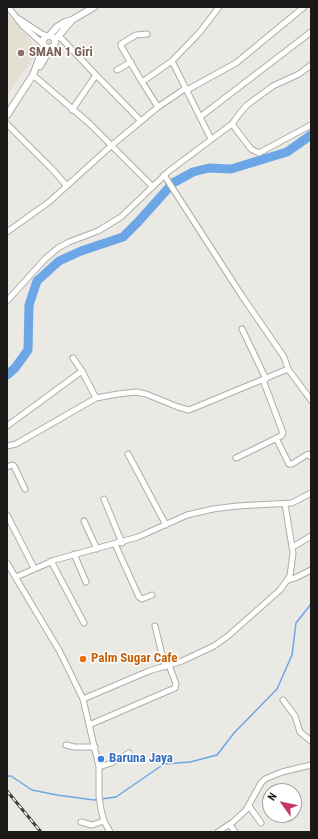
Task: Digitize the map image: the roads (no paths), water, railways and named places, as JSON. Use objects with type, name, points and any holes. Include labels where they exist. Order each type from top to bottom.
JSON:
[{"type":"main road","points":[[34,73],[44,45],[43,39],[57,27],[94,7]]},
{"type":"main road","points":[[7,114],[41,65],[57,38],[72,20]]},
{"type":"main road","points":[[48,36],[57,38]]},
{"type":"main road","points":[[44,45],[48,48],[51,47]]},
{"type":"street","points":[[8,7],[23,26],[44,45]]},
{"type":"street","points":[[142,82],[172,62],[200,32],[219,7]]},
{"type":"street","points":[[7,232],[49,202],[112,145],[158,107],[187,89],[236,63],[304,7]]},
{"type":"street","points":[[18,18],[42,34],[48,36]]},
{"type":"street","points":[[200,117],[311,32]]},
{"type":"street","points":[[147,34],[136,35],[121,44],[158,107]]},
{"type":"street","points":[[57,38],[141,121]]},
{"type":"street","points":[[117,70],[131,62]]},
{"type":"street","points":[[172,62],[211,139]]},
{"type":"street","points":[[8,299],[45,259],[58,248],[69,242],[98,231],[115,221],[152,186],[166,177],[211,139],[232,124],[247,105],[273,86],[299,74],[311,65]]},
{"type":"street","points":[[34,73],[72,110],[90,124],[112,145],[152,186]]},
{"type":"street","points":[[72,110],[96,75]]},
{"type":"street","points":[[7,124],[67,186]]},
{"type":"street","points":[[232,124],[251,149],[259,153],[311,125]]},
{"type":"street","points":[[166,177],[242,296],[284,357],[288,370],[311,400]]},
{"type":"street","points":[[236,458],[282,435],[283,432],[264,380],[242,329]]},
{"type":"street","points":[[73,358],[82,371],[96,398]]},
{"type":"street","points":[[7,446],[16,444],[96,398],[136,392],[146,394],[189,410],[288,370]]},
{"type":"street","points":[[7,426],[82,371]]},
{"type":"street","points":[[276,438],[289,464],[292,464],[308,454],[311,458]]},
{"type":"street","points":[[128,454],[166,525]]},
{"type":"street","points":[[7,467],[12,464],[14,466],[25,489]]},
{"type":"street","points":[[16,577],[34,568],[74,554],[122,543],[187,515],[213,509],[238,506],[285,504],[298,501],[311,493]]},
{"type":"street","points":[[104,499],[122,543]]},
{"type":"street","points":[[84,699],[137,676],[194,656],[214,646],[270,600],[289,580],[291,571],[294,547],[285,504]]},
{"type":"street","points":[[7,515],[34,568]]},
{"type":"street","points":[[84,521],[97,549]]},
{"type":"street","points":[[294,547],[311,536]]},
{"type":"street","points":[[115,544],[139,597],[142,598],[152,595]]},
{"type":"street","points":[[74,554],[86,582]]},
{"type":"street","points":[[51,562],[84,623]]},
{"type":"street","points":[[7,563],[60,652],[84,699],[99,767],[99,796],[101,809],[104,821],[110,832]]},
{"type":"street","points":[[289,580],[311,570]]},
{"type":"street","points":[[89,725],[175,688],[176,684],[167,666],[155,626]]},
{"type":"street","points":[[282,700],[294,716],[300,732],[311,741]]},
{"type":"street","points":[[66,745],[74,747],[95,747]]},
{"type":"street","points":[[99,767],[111,763],[129,753]]},
{"type":"street","points":[[218,832],[230,825],[249,806],[259,785],[265,779],[282,772],[311,765]]},
{"type":"street","points":[[249,806],[261,823]]},
{"type":"street","points":[[81,822],[92,825],[104,821]]},
{"type":"street","points":[[230,825],[234,832]]},
{"type":"waterway","points":[[7,375],[15,368],[28,350],[29,305],[37,281],[59,261],[81,251],[123,237],[173,183],[193,172],[209,168],[231,169],[287,152],[311,135]]},
{"type":"waterway","points":[[7,776],[11,776],[32,790],[94,800],[116,797],[164,764],[190,762],[217,755],[234,733],[277,689],[292,655],[296,623],[311,604]]},
{"type":"railway","points":[[7,791],[41,832]]},
{"type":"place","name":"SMAN 1 Giri","points":[[21,53]]},
{"type":"place","name":"Palm Sugar Cafe","points":[[83,659]]},
{"type":"place","name":"Baruna Jaya","points":[[101,759]]}]
